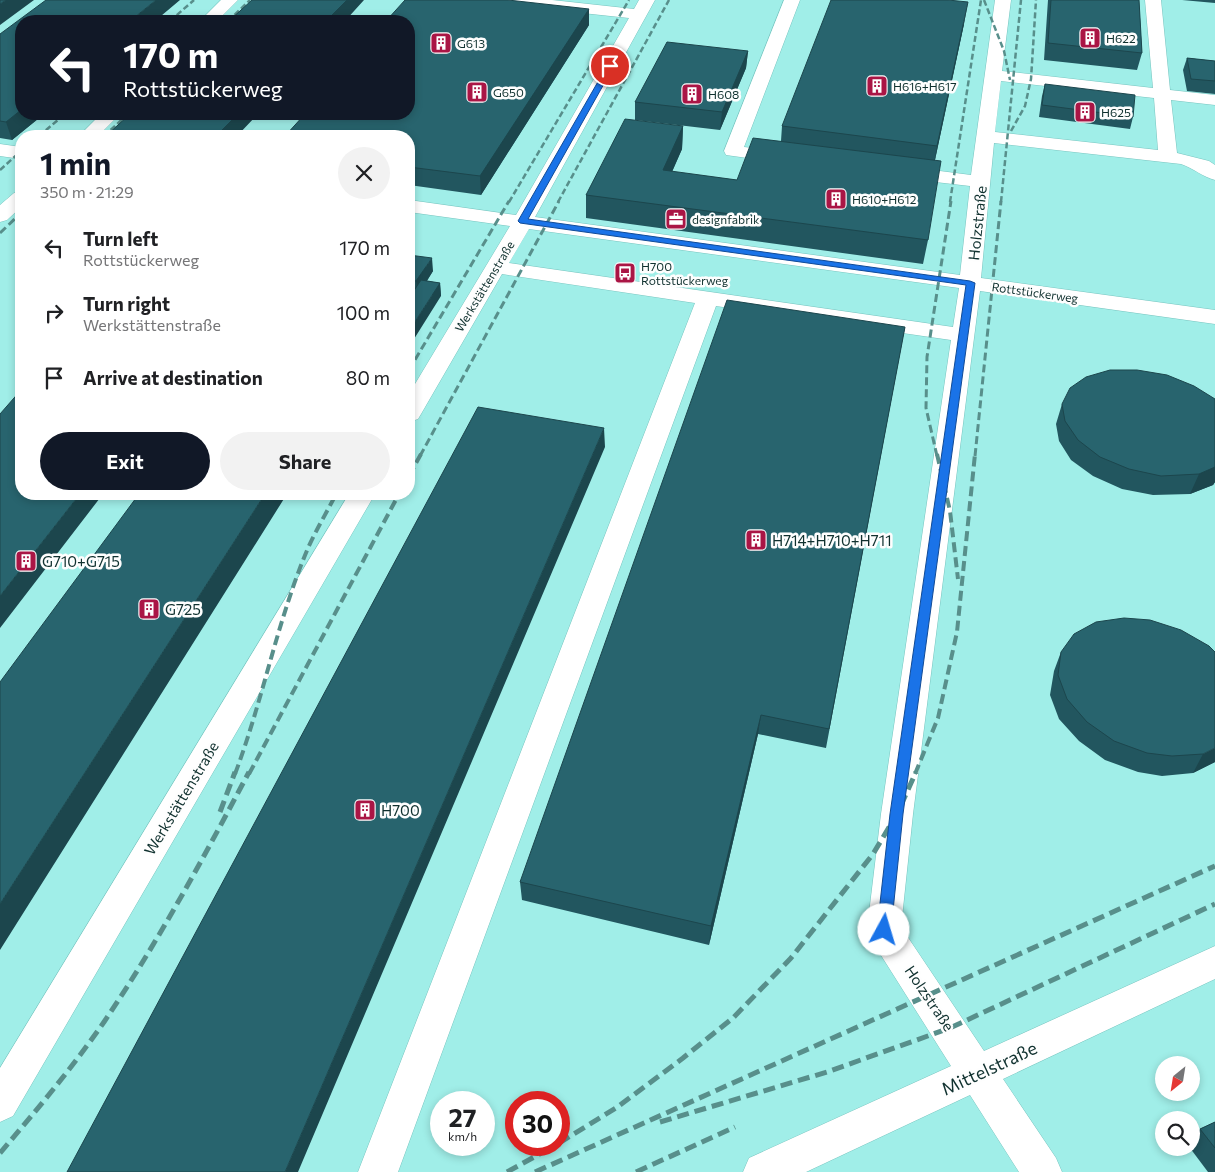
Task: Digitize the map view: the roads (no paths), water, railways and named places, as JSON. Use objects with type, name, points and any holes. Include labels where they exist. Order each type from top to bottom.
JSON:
[{"type":"street","points":[[214,15],[230,0]]},
{"type":"street","points":[[507,0],[643,7]]},
{"type":"street","points":[[792,0],[733,151],[800,159]]},
{"type":"street","name":"Holzstraße","points":[[1003,0],[970,283],[896,814],[884,930],[1042,1172]]},
{"type":"street","points":[[1153,0],[1168,157]]},
{"type":"street","name":"Werkstättenstraße","points":[[415,404],[523,221],[643,7]]},
{"type":"street","points":[[994,75],[1215,100]]},
{"type":"street","points":[[94,130],[105,120]]},
{"type":"street","points":[[986,136],[1183,159],[1202,166],[1215,174]]},
{"type":"street","points":[[0,150],[15,153]]},
{"type":"street","points":[[886,170],[981,182]]},
{"type":"street","points":[[0,216],[15,202]]},
{"type":"street","name":"Rottstückerweg","points":[[415,207],[1215,317]]},
{"type":"street","points":[[496,267],[963,335]]},
{"type":"street","points":[[378,1172],[708,298]]},
{"type":"street","name":"Werkstättenstraße","points":[[0,1103],[358,500]]},
{"type":"street","name":"Mittelstraße","points":[[763,1172],[1215,962]]},
{"type":"railway","points":[[177,15],[194,0]]},
{"type":"railway","points":[[234,15],[250,0]]},
{"type":"railway","points":[[509,202],[629,0]]},
{"type":"railway","points":[[558,202],[669,0]]},
{"type":"railway","points":[[950,202],[981,0]]},
{"type":"railway","points":[[984,0],[1004,51],[1010,80]]},
{"type":"railway","points":[[1001,202],[1021,0]]},
{"type":"railway","points":[[1011,131],[1025,106],[1031,79],[1036,0]]},
{"type":"railway","points":[[46,130],[58,120]]},
{"type":"railway","points":[[111,130],[121,120]]},
{"type":"railway","points":[[0,170],[15,156]]},
{"type":"railway","points":[[415,360],[509,201]]},
{"type":"railway","points":[[420,456],[559,201]]},
{"type":"railway","points":[[937,456],[926,408],[927,357],[951,201]]},
{"type":"railway","points":[[975,456],[1001,201]]},
{"type":"railway","points":[[0,233],[15,219]]},
{"type":"railway","points":[[415,465],[421,454]]},
{"type":"railway","points":[[937,454],[950,511],[958,579]]},
{"type":"railway","points":[[915,774],[938,718],[957,632],[975,454]]},
{"type":"railway","points":[[235,774],[254,718],[287,604],[311,541],[333,500]]},
{"type":"railway","points":[[249,774],[396,500]]},
{"type":"railway","points":[[220,812],[235,772]]},
{"type":"railway","points":[[0,1153],[79,1056],[124,992],[180,899],[249,772]]},
{"type":"railway","points":[[570,1136],[616,1108],[733,1018],[791,958],[873,854],[897,814],[916,772]]},
{"type":"railway","points":[[535,1172],[1215,866]]},
{"type":"railway","points":[[660,1122],[827,1072],[950,1028],[1215,904]]},
{"type":"railway","points":[[636,1172],[735,1127]]},
{"type":"railway","points":[[507,1172],[536,1156]]},
{"type":"place","name":"H622","points":[[1090,38]]},
{"type":"place","name":"G613","points":[[441,43]]},
{"type":"place","name":"H616+H617","points":[[877,86]]},
{"type":"place","name":"G650","points":[[477,92]]},
{"type":"place","name":"H608","points":[[692,94]]},
{"type":"place","name":"H625","points":[[1085,112]]},
{"type":"place","name":"H610+H612","points":[[836,199]]},
{"type":"place","name":"designfabrik","points":[[676,219]]},
{"type":"place","name":"H700 Rottstückerweg","points":[[625,273]]},
{"type":"place","name":"H714+H710+H711","points":[[756,540]]},
{"type":"place","name":"G710+G715","points":[[26,561]]},
{"type":"place","name":"G725","points":[[149,609]]},
{"type":"place","name":"H700","points":[[365,810]]}]
